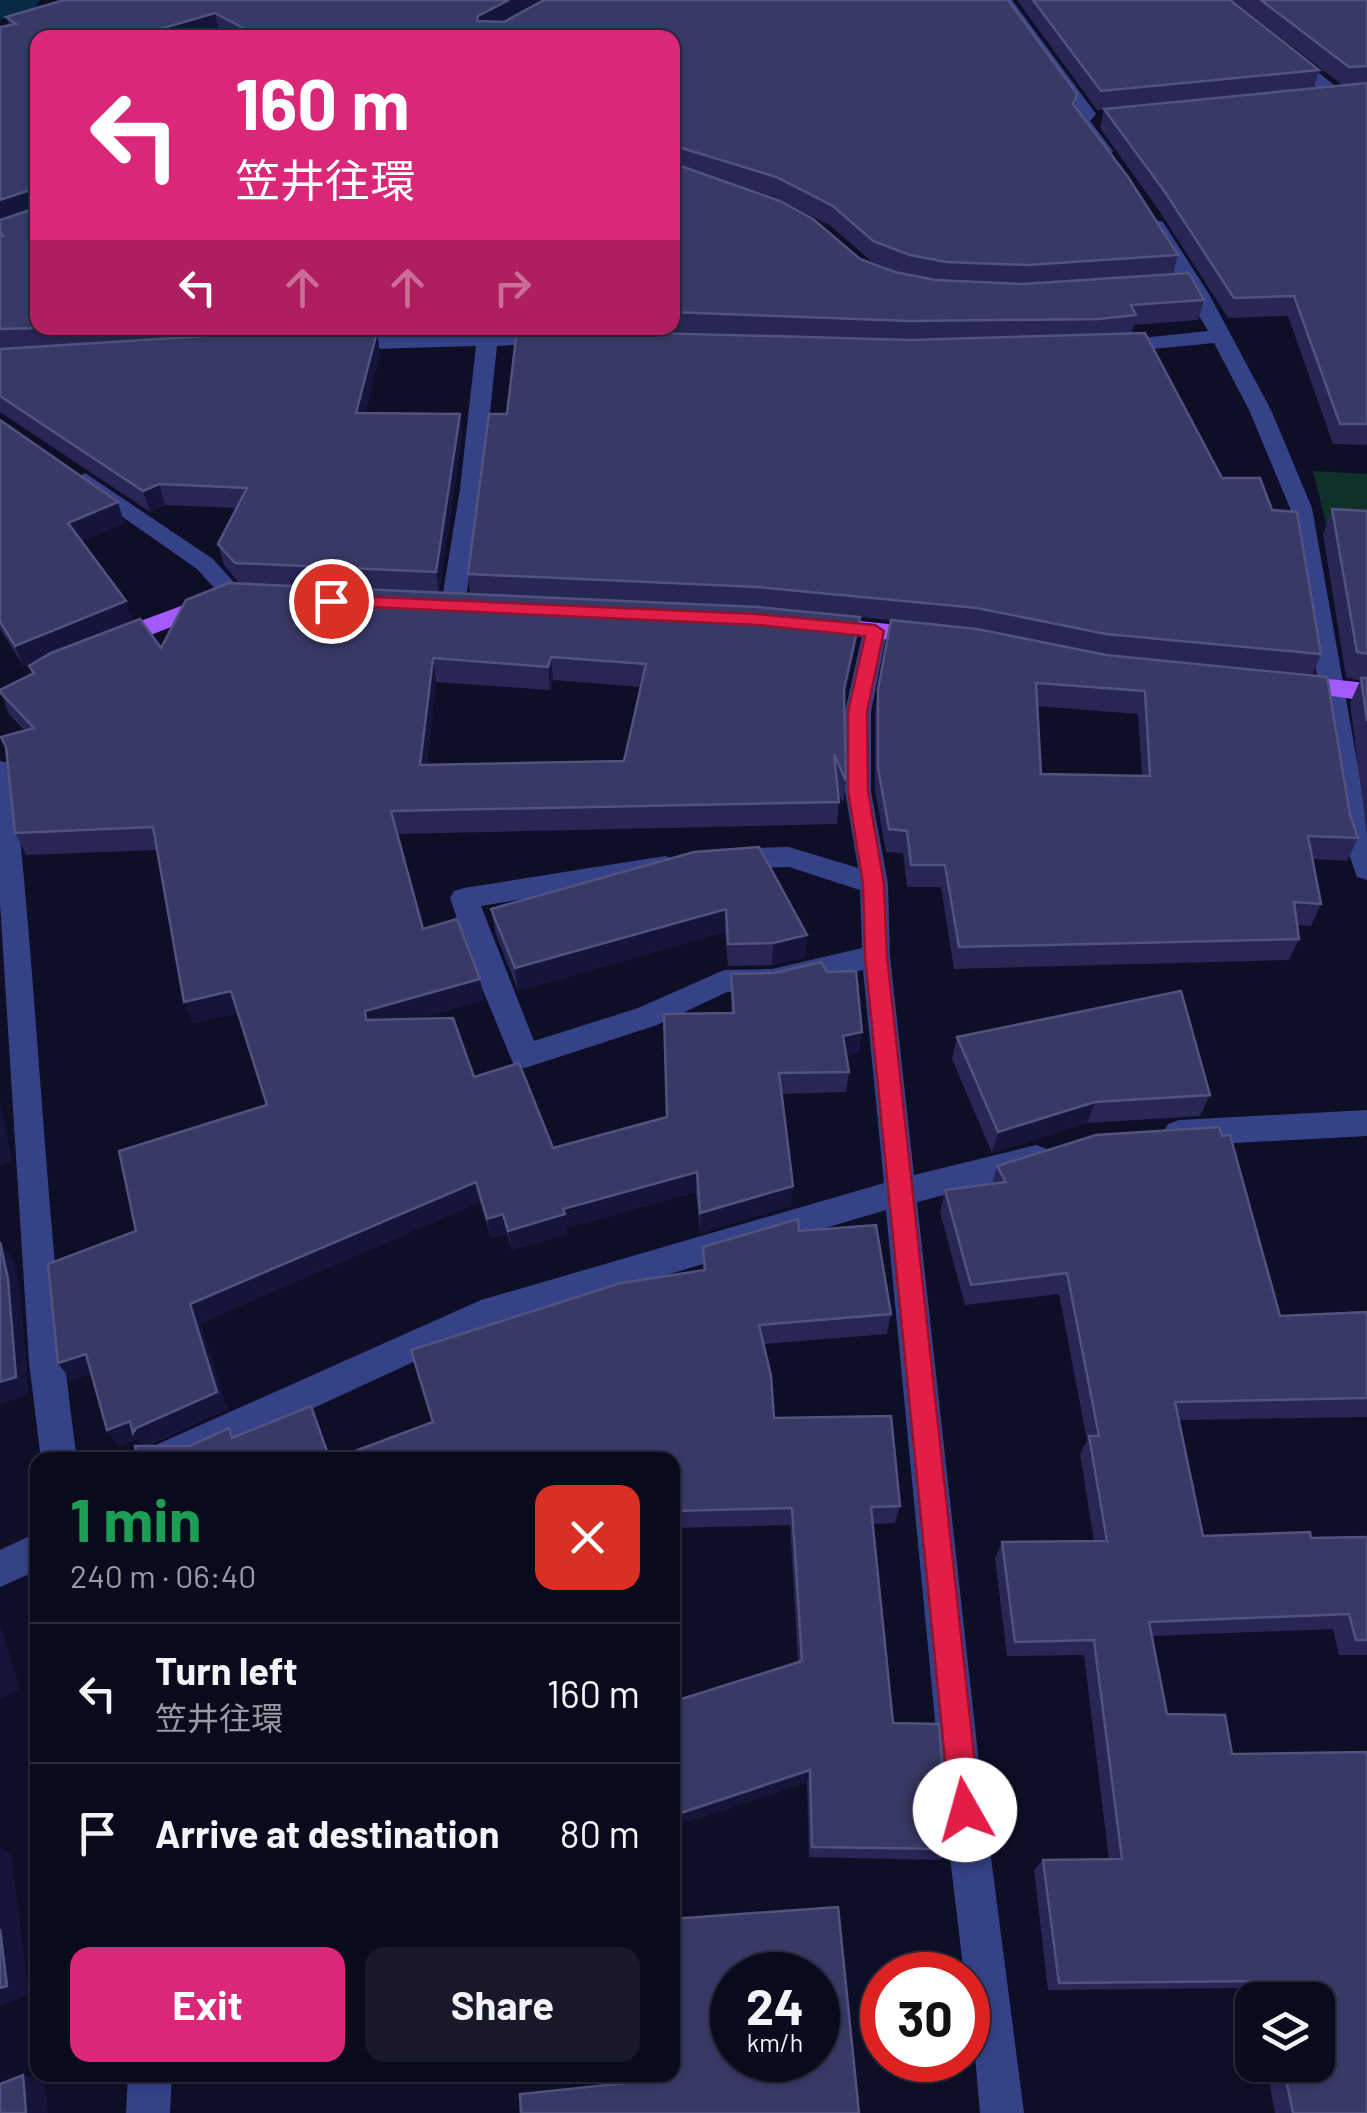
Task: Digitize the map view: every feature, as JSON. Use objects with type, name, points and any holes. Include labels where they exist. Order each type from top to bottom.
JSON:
[{"type":"main road","points":[[80,654],[242,596]]},
{"type":"main road","points":[[796,623],[953,638]]},
{"type":"main road","points":[[1273,682],[1367,692]]},
{"type":"street","points":[[1004,0],[1087,114],[1114,164]]},
{"type":"street","points":[[1271,43],[1346,95],[1319,98]]},
{"type":"street","points":[[1145,208],[1183,284],[1221,336],[1260,410],[1301,508],[1330,687],[1367,870]]},
{"type":"street","points":[[1095,349],[1221,336]]},
{"type":"street","points":[[307,344],[582,338]]},
{"type":"street","points":[[454,605],[472,489],[487,340]]},
{"type":"street","points":[[63,465],[204,564],[242,596]]},
{"type":"street","points":[[875,631],[858,712],[858,791],[874,884],[876,956],[960,1772],[1002,2113]]},
{"type":"street","points":[[0,770],[46,1362],[58,1452]]},
{"type":"street","points":[[874,884],[789,857],[651,868],[464,898],[525,1056],[647,1018],[724,981],[772,980],[876,956]]},
{"type":"street","points":[[1152,1134],[1367,1124]]},
{"type":"street","points":[[180,1452],[481,1316],[901,1192],[1058,1150]]},
{"type":"street","points":[[0,1569],[30,1554]]},
{"type":"street","points":[[148,2113],[150,2082]]},
{"type":"green space","points":[[1313,471],[1367,474],[1367,534],[1328,531]]},
{"type":"building","points":[[64,0],[509,0],[478,16],[477,21],[504,22],[544,0],[1008,0],[1077,94],[1073,104],[1128,177],[1178,255],[1028,265],[946,262],[910,255],[873,241],[833,206],[776,177],[680,147],[680,30],[247,30],[215,13],[157,30],[30,30],[30,190],[0,200],[0,27],[16,24],[6,17]]},
{"type":"building","points":[[1033,0],[1230,0],[1319,70],[1101,91]]},
{"type":"building","points":[[1261,0],[1367,0],[1367,66],[1349,67]]},
{"type":"building","points":[[1367,83],[1367,424],[1340,424],[1294,296],[1234,298],[1165,192],[1104,109]]},
{"type":"building","points":[[680,166],[780,201],[813,219],[860,259],[895,272],[935,280],[1023,284],[1189,273],[1204,300],[1131,305],[1136,315],[1099,319],[910,321],[680,312]]},
{"type":"building","points":[[30,210],[30,328],[0,329],[0,220]]},
{"type":"building","points":[[1145,333],[1222,478],[1260,478],[1272,510],[1297,512],[1321,654],[1106,634],[977,608],[758,587],[468,574],[489,414],[507,414],[516,335],[680,334],[911,340]]},
{"type":"building","points":[[223,335],[376,335],[356,413],[460,414],[436,572],[235,563],[218,544],[247,488],[159,484],[143,491],[0,396],[0,349]]},
{"type":"building","points":[[0,420],[118,502],[68,523],[126,601],[15,646],[0,622]]},
{"type":"building","points":[[1332,509],[1367,511],[1367,654],[1357,652]]},
{"type":"building","points":[[229,583],[758,607],[860,617],[844,689],[846,781],[834,754],[839,802],[391,811],[423,929],[457,919],[480,979],[365,1011],[366,1020],[453,1018],[474,1077],[519,1063],[553,1148],[667,1117],[664,1014],[734,1013],[731,974],[774,973],[821,962],[827,972],[856,971],[862,1032],[843,1036],[849,1072],[779,1073],[793,1186],[700,1213],[697,1172],[563,1209],[565,1214],[508,1231],[503,1214],[487,1219],[476,1182],[190,1304],[217,1392],[136,1428],[133,1433],[130,1421],[107,1430],[86,1354],[58,1363],[48,1264],[136,1231],[119,1151],[267,1105],[231,991],[184,1002],[153,827],[15,833],[6,747],[1,737],[34,728],[0,690],[34,673],[29,666],[51,653],[140,619],[161,648],[186,600]],"holes":[[[551,657],[646,664],[624,761],[420,765],[433,658],[548,667]]]},
{"type":"building","points":[[891,620],[977,629],[1106,655],[1327,677],[1350,815],[1358,838],[1308,836],[1321,904],[1294,902],[1299,939],[959,947],[945,865],[911,865],[907,831],[889,829],[878,768],[878,689]],"holes":[[[1036,683],[1145,691],[1150,776],[1041,774]]]},
{"type":"building","points":[[1361,678],[1367,678],[1367,721]]},
{"type":"building","points":[[759,847],[807,935],[773,943],[728,944],[726,909],[515,968],[491,909],[694,852]]},
{"type":"building","points":[[1181,991],[1210,1095],[1095,1102],[998,1132],[957,1037]]},
{"type":"building","points":[[1219,1127],[1222,1136],[1230,1135],[1280,1316],[1367,1312],[1367,1398],[1175,1402],[1203,1536],[1310,1532],[1311,1538],[1367,1537],[1367,1640],[1356,1640],[1349,1614],[1149,1622],[1167,1714],[1225,1715],[1232,1754],[1367,1752],[1367,2113],[1293,2113],[1287,2082],[1335,2082],[1335,1982],[1059,1983],[1043,1860],[1122,1859],[1094,1640],[1015,1642],[1002,1542],[1107,1541],[1089,1436],[1099,1436],[1067,1273],[971,1285],[945,1190],[1006,1182],[997,1166],[1096,1135]]},
{"type":"building","points":[[798,1219],[799,1231],[876,1225],[891,1314],[759,1325],[771,1376],[774,1418],[891,1416],[900,1506],[871,1507],[893,1723],[939,1724],[948,1849],[812,1847],[810,1770],[680,1813],[680,1699],[802,1661],[792,1508],[680,1511],[680,1452],[352,1452],[433,1422],[411,1350],[621,1283],[705,1270],[703,1247]]},
{"type":"building","points":[[0,1242],[8,1279],[16,1377],[0,1382]]},
{"type":"building","points":[[311,1406],[327,1452],[136,1452],[135,1446],[190,1446],[229,1428],[232,1438]]},
{"type":"building","points":[[838,1907],[859,2113],[521,2113],[520,2094],[636,2082],[680,2082],[680,1918]]},
{"type":"building","points":[[0,1929],[7,1986],[0,1988]]},
{"type":"building","points":[[23,2075],[26,2113],[0,2113],[0,2084]]},
{"type":"waterway","points":[[0,4],[14,0]]},
{"type":"route","points":[[331,601],[757,620],[875,631],[858,712],[858,791],[874,884],[876,956],[965,1810]]}]
